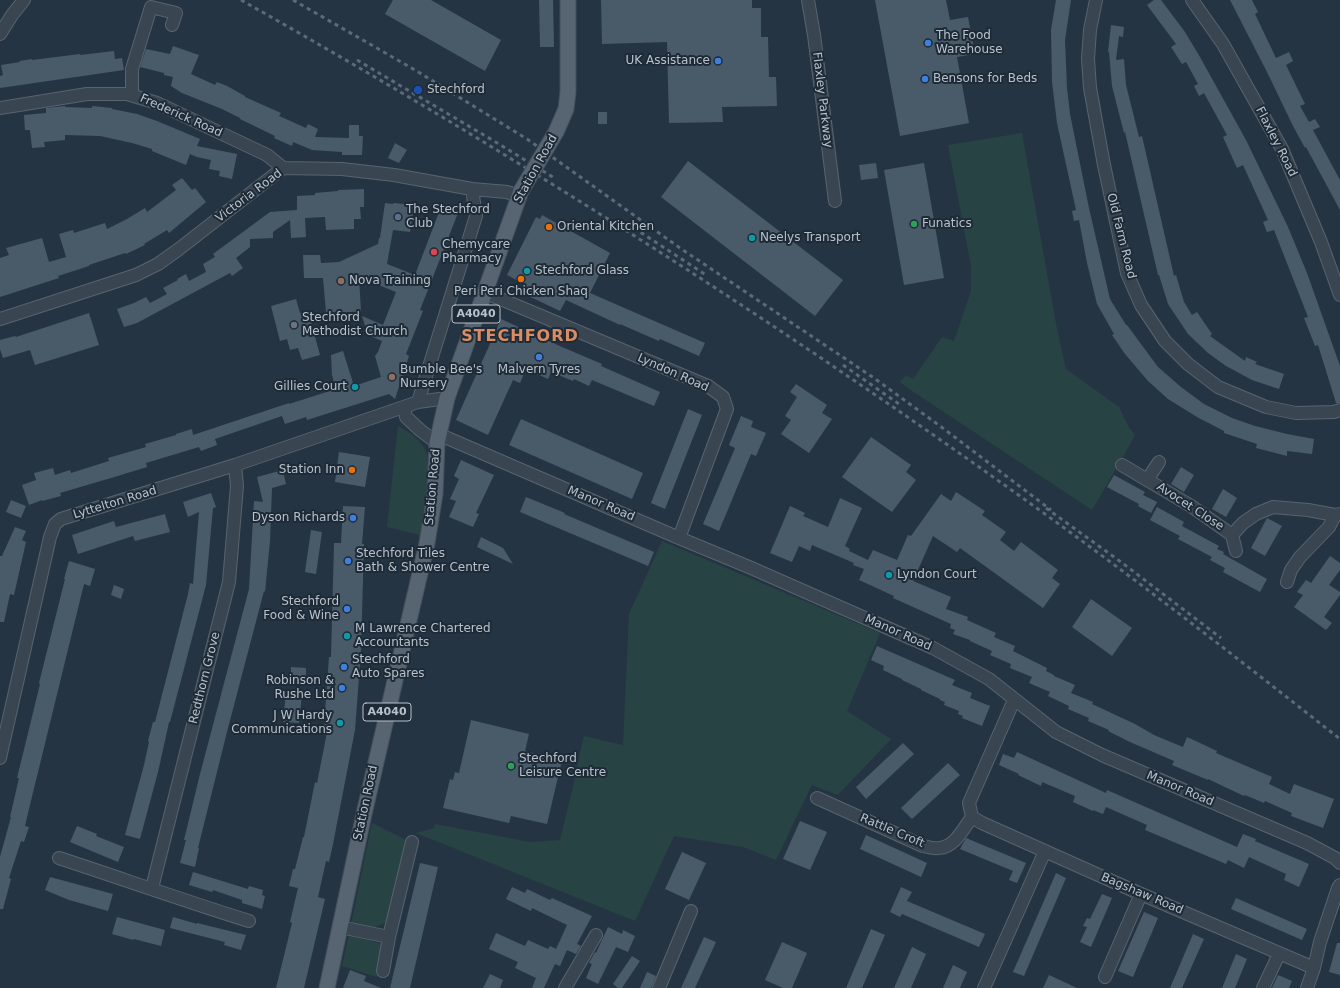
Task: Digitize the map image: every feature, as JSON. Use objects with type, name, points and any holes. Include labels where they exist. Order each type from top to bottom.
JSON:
[{"type":"main road","name":"Station Road","points":[[327,988],[365,807],[427,543],[435,494],[438,438],[447,398],[520,193],[556,132],[566,109],[568,92],[568,0]]},
{"type":"street","points":[[0,34],[24,0]]},
{"type":"street","name":"Flaxley Parkway","points":[[808,0],[814,35],[835,201]]},
{"type":"street","name":"Old Farm Road","points":[[1096,0],[1090,30],[1088,59],[1090,88],[1104,165],[1127,273],[1141,305],[1165,341],[1188,364],[1218,387],[1266,407],[1296,413],[1334,412],[1340,410]]},
{"type":"street","name":"Flaxley Road","points":[[1192,0],[1223,44],[1282,149],[1321,242],[1340,295]]},
{"type":"street","points":[[132,95],[132,69],[151,7],[176,13],[172,25]]},
{"type":"street","name":"Frederick Road","points":[[0,108],[87,94],[132,95],[157,103],[267,155],[283,168]]},
{"type":"street","name":"Victoria Road","points":[[0,319],[136,275],[158,264],[283,168],[342,169],[394,175],[472,189],[520,193]]},
{"type":"street","points":[[418,402],[476,216],[472,189]]},
{"type":"street","name":"Lyndon Road","points":[[484,292],[708,386],[723,397],[727,409],[679,538]]},
{"type":"street","name":"Lyttelton Road","points":[[0,758],[50,537],[55,524],[61,519],[235,465],[418,402],[447,398]]},
{"type":"street","points":[[404,407],[406,417],[420,430],[438,438]]},
{"type":"street","name":"Manor Road","points":[[438,438],[749,567],[934,648],[989,679],[1056,732],[1102,755],[1338,857]]},
{"type":"street","name":"Avocet Close","points":[[1147,480],[1159,462]]},
{"type":"street","name":"Redthorn Grove","points":[[152,888],[229,582],[237,486],[235,465]]},
{"type":"street","name":"Avocet Close","points":[[1122,465],[1191,506],[1232,535],[1236,551]]},
{"type":"street","name":"Avocet Close","points":[[1232,535],[1243,523],[1256,514],[1273,507],[1308,510],[1337,515]]},
{"type":"street","points":[[1287,582],[1291,570],[1300,557],[1329,527],[1337,515]]},
{"type":"street","points":[[972,817],[969,803],[1014,700]]},
{"type":"street","name":"Rattle Croft","points":[[818,798],[923,846],[937,849],[946,847],[954,841],[972,817]]},
{"type":"street","name":"Bagshaw Road","points":[[972,817],[982,823],[1141,894],[1314,968]]},
{"type":"street","points":[[383,971],[389,937],[412,842]]},
{"type":"street","points":[[984,988],[1045,851]]},
{"type":"street","points":[[59,858],[249,921]]},
{"type":"street","points":[[1307,988],[1314,968],[1320,942],[1340,885]]},
{"type":"street","points":[[1105,977],[1141,894]]},
{"type":"street","points":[[659,988],[691,911]]},
{"type":"street","points":[[340,927],[389,937]]},
{"type":"street","points":[[565,988],[596,935]]},
{"type":"street","points":[[1263,988],[1279,954]]},
{"type":"green space","points":[[1022,133],[1056,324],[1066,369],[1119,407],[1128,426],[1135,435],[1092,510],[900,382],[906,375],[913,379],[942,337],[954,341],[971,291],[971,266],[948,145]]},
{"type":"green space","points":[[398,426],[408,431],[421,443],[429,460],[427,489],[420,535],[387,527]]},
{"type":"green space","points":[[662,541],[880,633],[847,711],[891,739],[838,795],[812,785],[776,860],[743,847],[674,836],[635,921],[416,833],[434,828],[435,824],[530,842],[560,840],[584,736],[623,745],[629,614]]},
{"type":"green space","points":[[372,823],[408,841],[387,922],[370,929],[351,924]]},
{"type":"green space","points":[[349,935],[382,944],[383,953],[377,977],[342,966]]},
{"type":"building","points":[[393,0],[431,0],[501,40],[485,71],[385,14]]},
{"type":"building","points":[[539,0],[553,0],[554,47],[540,47]]},
{"type":"building","name":"UK Assistance","points":[[601,0],[752,0],[752,8],[761,8],[761,37],[768,37],[769,77],[776,77],[777,106],[722,107],[723,122],[669,123],[667,42],[602,44]]},
{"type":"building","points":[[875,0],[946,0],[950,20],[968,17],[975,54],[957,57],[969,123],[900,136]]},
{"type":"building","points":[[1056,0],[1071,0],[1065,40],[1067,88],[1070,114],[1089,208],[1110,299],[1126,325],[1158,367],[1181,387],[1204,404],[1232,418],[1255,426],[1314,439],[1312,454],[1287,451],[1287,456],[1256,448],[1257,444],[1224,433],[1224,431],[1197,417],[1168,399],[1148,381],[1125,354],[1112,335],[1114,334],[1097,304],[1079,220],[1074,221],[1072,211],[1076,210],[1057,123],[1052,82],[1051,30]]},
{"type":"building","points":[[1154,0],[1161,0],[1185,32],[1200,57],[1246,140],[1288,227],[1307,273],[1340,366],[1340,403],[1336,403],[1318,345],[1315,346],[1304,318],[1308,317],[1274,230],[1267,232],[1263,222],[1268,220],[1243,165],[1237,168],[1223,137],[1227,135],[1204,93],[1199,96],[1194,86],[1198,84],[1186,62],[1182,64],[1171,47],[1176,44],[1147,5]]},
{"type":"building","points":[[1230,0],[1252,0],[1258,12],[1255,14],[1276,58],[1289,52],[1293,61],[1286,65],[1305,104],[1300,106],[1309,122],[1315,119],[1320,127],[1313,130],[1340,180],[1340,210],[1293,126]]},
{"type":"building","points":[[1111,25],[1124,27],[1123,37],[1119,36],[1116,60],[1124,59],[1126,85],[1139,137],[1142,136],[1174,276],[1176,275],[1184,302],[1192,315],[1197,312],[1212,334],[1210,336],[1245,361],[1246,357],[1257,362],[1255,364],[1284,374],[1279,389],[1252,380],[1226,366],[1208,353],[1188,334],[1168,304],[1158,275],[1125,132],[1124,133],[1112,86],[1108,52]]},
{"type":"building","points":[[173,46],[199,55],[191,74],[215,85],[217,82],[227,86],[245,97],[281,113],[279,116],[306,128],[308,124],[318,129],[315,137],[349,138],[349,125],[359,125],[359,136],[363,136],[362,155],[342,155],[342,152],[312,150],[293,142],[292,146],[274,138],[275,136],[222,109],[182,93],[171,86],[173,77],[164,75],[164,73],[140,67],[146,49],[170,54]]},
{"type":"building","points":[[114,51],[115,59],[122,58],[124,70],[0,88],[0,76],[3,75],[1,65],[32,59]]},
{"type":"building","points":[[65,106],[112,108],[137,114],[200,139],[197,146],[237,154],[232,179],[219,176],[220,171],[209,169],[211,160],[190,154],[186,165],[152,151],[152,149],[100,136],[65,135],[65,140],[44,142],[45,147],[32,148],[30,130],[25,130],[24,115],[46,113],[46,108]]},
{"type":"building","points":[[598,112],[607,112],[607,124],[598,124]]},
{"type":"building","points":[[395,143],[407,150],[399,163],[388,158]]},
{"type":"building","name":"Neelys Transport","points":[[688,161],[843,280],[815,316],[661,197]]},
{"type":"building","points":[[876,163],[878,178],[861,180],[859,165]]},
{"type":"building","name":"Funatics","points":[[924,163],[944,278],[904,285],[884,170]]},
{"type":"building","points":[[182,178],[192,190],[195,188],[206,202],[169,233],[167,230],[144,244],[145,245],[126,254],[125,253],[89,265],[58,276],[59,278],[0,297],[0,258],[9,255],[6,248],[42,238],[49,262],[66,257],[59,234],[73,230],[74,233],[105,223],[107,229],[145,208],[147,212],[176,190],[172,185]]},
{"type":"building","points":[[364,189],[364,207],[360,207],[361,219],[354,219],[354,229],[326,230],[325,217],[305,218],[306,237],[291,238],[290,220],[273,232],[273,238],[250,239],[250,247],[236,258],[243,268],[232,276],[230,273],[137,323],[124,327],[117,309],[146,297],[150,303],[167,294],[163,288],[186,274],[189,281],[206,272],[203,264],[215,257],[213,254],[270,212],[297,210],[297,196],[315,195],[315,193],[338,190]]},
{"type":"building","points":[[385,203],[414,205],[410,232],[393,230],[387,264],[415,275],[441,207],[458,213],[420,310],[423,311],[406,354],[409,356],[395,399],[389,394],[307,420],[306,417],[285,424],[282,416],[215,439],[217,445],[201,451],[199,447],[146,463],[147,467],[60,493],[61,496],[42,500],[29,505],[22,485],[36,480],[34,473],[53,468],[55,475],[70,470],[71,473],[109,461],[108,458],[146,447],[145,444],[176,434],[192,429],[193,435],[336,389],[332,375],[331,355],[343,351],[354,386],[381,377],[375,356],[382,341],[368,335],[362,316],[383,325],[396,292],[359,277],[361,312],[326,312],[323,278],[304,278],[303,255],[320,255],[321,263],[339,262],[378,244]]},
{"type":"building","points":[[542,215],[610,253],[590,293],[705,343],[699,356],[660,339],[659,341],[620,325],[566,300],[560,311],[520,292],[524,284],[507,275],[536,217],[540,219]]},
{"type":"building","name":"Stechford Methodist Church","points":[[296,299],[300,313],[308,311],[320,355],[302,360],[298,348],[290,350],[287,339],[280,341],[271,306]]},
{"type":"building","points":[[89,313],[99,345],[35,365],[30,350],[3,358],[0,349],[0,340],[16,337]]},
{"type":"building","points":[[501,319],[602,364],[601,366],[660,392],[654,406],[592,380],[589,386],[574,379],[573,381],[551,372],[548,379],[526,369],[520,383],[513,380],[488,435],[456,420]]},
{"type":"building","points":[[796,384],[827,405],[822,413],[832,419],[809,453],[781,434],[791,420],[785,416],[797,397],[790,392]]},
{"type":"building","points":[[688,409],[702,415],[665,509],[651,503]]},
{"type":"building","points":[[741,416],[753,421],[751,427],[766,433],[756,456],[751,454],[719,531],[703,524],[735,448],[729,445]]},
{"type":"building","points":[[521,419],[643,473],[632,499],[509,445]]},
{"type":"building","points":[[871,437],[911,465],[906,472],[916,480],[892,512],[842,477]]},
{"type":"building","name":"Station Inn","points":[[339,452],[370,457],[365,487],[335,482]]},
{"type":"building","points":[[461,460],[494,475],[476,513],[479,514],[473,527],[449,517],[456,501],[450,499],[459,479],[454,476]]},
{"type":"building","points":[[1181,467],[1194,475],[1184,492],[1171,484]]},
{"type":"building","points":[[283,470],[286,484],[272,488],[270,541],[265,592],[264,591],[228,728],[198,848],[195,867],[180,863],[200,774],[249,589],[254,501],[263,502],[257,477]]},
{"type":"building","points":[[1114,475],[1145,492],[1143,495],[1157,502],[1151,513],[1138,506],[1139,504],[1107,487]]},
{"type":"building","points":[[1223,489],[1237,498],[1226,517],[1212,509]]},
{"type":"building","points":[[956,492],[985,511],[982,515],[1006,532],[1000,540],[1014,551],[1021,542],[1058,570],[1052,578],[1060,584],[1043,608],[960,548],[957,552],[933,536],[913,581],[951,597],[946,609],[968,617],[967,620],[996,633],[994,637],[1015,646],[1013,651],[1047,668],[1046,671],[1054,676],[1075,685],[1071,693],[1093,702],[1092,704],[1135,724],[1154,735],[1183,747],[1187,737],[1217,751],[1216,753],[1272,777],[1269,784],[1290,794],[1294,784],[1334,799],[1323,828],[1291,816],[1292,813],[1265,801],[1264,803],[1245,795],[1244,796],[1208,779],[1172,765],[1174,761],[1130,742],[1108,731],[1109,730],[1088,721],[1089,718],[1068,709],[1069,706],[1048,696],[1050,692],[1029,683],[1032,677],[1010,668],[1011,664],[990,655],[992,651],[970,640],[953,634],[955,630],[950,628],[951,624],[893,598],[894,596],[859,580],[864,569],[853,565],[854,563],[812,545],[810,551],[799,546],[792,562],[770,553],[790,506],[805,513],[803,516],[828,527],[840,498],[862,508],[845,546],[850,549],[849,551],[868,560],[873,550],[897,560],[908,535],[911,536],[941,494],[951,501]]},
{"type":"building","points":[[211,493],[216,507],[213,508],[206,585],[169,722],[158,772],[140,839],[125,835],[144,765],[148,741],[153,722],[155,722],[190,583],[193,584],[199,512],[188,517],[183,502]]},
{"type":"building","points":[[526,497],[654,552],[648,566],[520,512]]},
{"type":"building","points":[[11,500],[26,506],[21,518],[6,512]]},
{"type":"building","points":[[343,506],[365,507],[362,544],[364,544],[361,650],[355,730],[333,844],[329,862],[326,861],[318,897],[325,899],[304,988],[276,988],[292,923],[290,922],[298,888],[289,886],[304,837],[328,727],[324,726],[329,657],[331,657],[334,543],[341,543]]},
{"type":"building","points":[[1157,507],[1184,522],[1182,526],[1219,546],[1217,549],[1224,552],[1223,554],[1267,579],[1260,592],[1223,572],[1225,568],[1210,560],[1212,557],[1178,539],[1180,536],[1150,520]]},
{"type":"building","points":[[165,514],[170,532],[135,541],[133,536],[78,554],[72,535],[114,521],[116,527]]},
{"type":"building","points":[[1267,518],[1282,526],[1265,556],[1251,548]]},
{"type":"building","points":[[15,527],[26,531],[22,540],[26,542],[14,595],[10,594],[4,622],[0,622],[0,556],[2,556]]},
{"type":"building","points":[[311,530],[322,532],[316,574],[305,572]]},
{"type":"building","points":[[481,537],[503,548],[513,564],[477,547]]},
{"type":"building","points":[[1330,556],[1340,563],[1340,570],[1329,585],[1340,592],[1340,595],[1324,617],[1332,623],[1326,630],[1294,607],[1303,595],[1297,592],[1306,580],[1311,583]]},
{"type":"building","points":[[69,561],[95,569],[90,586],[84,584],[25,826],[29,827],[24,842],[21,841],[9,878],[11,879],[3,909],[0,909],[0,857],[11,817],[19,778],[17,778]]},
{"type":"building","points":[[114,585],[124,589],[121,599],[111,595]]},
{"type":"building","points":[[1091,599],[1132,628],[1112,656],[1072,627]]},
{"type":"building","points":[[877,646],[955,680],[952,685],[972,693],[970,698],[990,706],[982,726],[962,718],[963,716],[958,714],[959,711],[944,705],[945,702],[883,670],[884,666],[871,660]]},
{"type":"building","points":[[291,667],[306,668],[306,678],[291,677]]},
{"type":"building","points":[[286,692],[302,694],[299,723],[283,722]]},
{"type":"building","name":"Stechford Leisure Centre","points":[[471,720],[529,734],[525,751],[562,760],[547,824],[511,816],[509,823],[443,808],[450,779],[453,780],[455,772],[459,773]]},
{"type":"building","points":[[903,743],[914,754],[866,799],[856,787]]},
{"type":"building","points":[[1017,752],[1106,793],[1107,790],[1237,847],[1243,834],[1256,839],[1255,841],[1309,864],[1299,887],[1284,880],[1286,874],[1249,857],[1244,868],[1228,860],[1226,864],[1145,830],[1147,825],[1106,807],[1103,814],[1093,811],[1073,802],[1075,796],[1042,782],[1041,786],[999,765],[1003,754],[1014,758]]},
{"type":"building","points":[[948,763],[960,775],[912,819],[901,808]]},
{"type":"building","points":[[800,821],[827,832],[810,870],[783,859]]},
{"type":"building","points":[[77,826],[97,834],[96,836],[124,847],[118,862],[70,842]]},
{"type":"building","points":[[866,835],[927,863],[921,877],[860,849]]},
{"type":"building","points":[[966,838],[1026,863],[1017,883],[1009,880],[1013,871],[960,849]]},
{"type":"building","points":[[682,852],[706,863],[689,900],[665,889]]},
{"type":"building","points":[[420,863],[438,867],[410,988],[390,988]]},
{"type":"building","points":[[193,872],[248,889],[249,886],[263,890],[262,895],[265,896],[262,909],[242,903],[242,900],[213,890],[212,892],[189,885]]},
{"type":"building","points":[[1056,873],[1066,878],[1024,976],[1013,972]]},
{"type":"building","points":[[50,877],[113,894],[108,911],[69,900],[45,890]]},
{"type":"building","points":[[512,887],[525,893],[527,889],[550,900],[552,898],[592,916],[577,944],[581,946],[576,954],[567,950],[560,966],[555,964],[544,988],[532,988],[536,978],[515,968],[518,962],[489,949],[496,933],[525,946],[528,940],[548,949],[550,946],[556,949],[567,925],[532,908],[531,911],[506,899]]},
{"type":"building","points":[[901,887],[912,892],[907,901],[985,934],[979,947],[902,914],[900,917],[890,912]]},
{"type":"building","points":[[1102,894],[1112,898],[1091,947],[1080,942],[1087,927],[1083,926],[1087,918],[1090,919]]},
{"type":"building","points":[[1236,898],[1307,929],[1302,940],[1231,909]]},
{"type":"building","points":[[1144,912],[1158,918],[1133,977],[1118,971]]},
{"type":"building","points":[[117,917],[165,930],[161,946],[112,934]]},
{"type":"building","points":[[173,917],[246,935],[241,950],[224,945],[225,942],[170,928]]},
{"type":"building","points":[[608,927],[622,934],[623,930],[635,936],[628,952],[616,947],[598,984],[586,978],[592,964],[589,963],[595,952],[596,953]]},
{"type":"building","points":[[871,929],[885,935],[862,988],[846,988]]},
{"type":"building","points":[[1193,934],[1204,939],[1182,988],[1170,988]]},
{"type":"building","points":[[704,937],[716,942],[695,988],[681,988]]},
{"type":"building","points":[[782,942],[807,953],[792,988],[783,988],[765,980]]},
{"type":"building","points":[[1337,943],[1340,943],[1340,975],[1329,972]]},
{"type":"building","points":[[912,947],[926,954],[911,988],[894,988]]},
{"type":"building","points":[[1236,954],[1247,959],[1235,988],[1222,988]]},
{"type":"building","points":[[632,956],[640,961],[622,988],[618,988],[613,984]]},
{"type":"building","points":[[953,965],[967,972],[960,988],[943,988]]},
{"type":"building","points":[[350,970],[366,976],[364,981],[381,988],[343,988]]},
{"type":"building","points":[[647,972],[656,976],[652,986],[651,988],[640,988]]},
{"type":"building","points":[[490,974],[503,980],[500,988],[483,988]]},
{"type":"building","points":[[1049,975],[1077,988],[1043,988]]},
{"type":"building","points":[[1278,975],[1292,981],[1289,988],[1272,988]]},
{"type":"railway","points":[[241,0],[446,119],[547,181],[746,308],[942,441],[1038,509],[1190,622],[1340,739]]},
{"type":"railway","points":[[293,0],[415,70],[527,139],[680,248],[874,378],[1051,510]]},
{"type":"railway","points":[[357,60],[556,179]]},
{"type":"railway","points":[[634,228],[706,275]]},
{"type":"railway","points":[[843,365],[899,404]]},
{"type":"railway","points":[[1046,508],[1121,562],[1221,638]]},
{"type":"place","name":"The Food Warehouse","points":[[928,43]]},
{"type":"place","name":"UK Assistance","points":[[718,61]]},
{"type":"place","name":"Bensons for Beds","points":[[925,79]]},
{"type":"place","name":"Stechford","points":[[418,90]]},
{"type":"place","name":"The Stechford Club","points":[[398,217]]},
{"type":"place","name":"Funatics","points":[[914,224]]},
{"type":"place","name":"Oriental Kitchen","points":[[549,227]]},
{"type":"place","name":"Neelys Transport","points":[[752,238]]},
{"type":"place","name":"Chemycare Pharmacy","points":[[434,252]]},
{"type":"place","name":"Stechford Glass","points":[[527,271]]},
{"type":"place","name":"Peri Peri Chicken Shaq","points":[[521,279]]},
{"type":"place","name":"Nova Training","points":[[341,281]]},
{"type":"place","name":"Stechford Methodist Church","points":[[294,325]]},
{"type":"place","name":"Malvern Tyres","points":[[539,357]]},
{"type":"place","name":"Bumble Bee's Nursery","points":[[392,377]]},
{"type":"place","name":"Gillies Court","points":[[355,387]]},
{"type":"place","name":"Station Inn","points":[[352,470]]},
{"type":"place","name":"Dyson Richards","points":[[353,518]]},
{"type":"place","name":"Stechford Tiles Bath & Shower Centre","points":[[348,561]]},
{"type":"place","name":"Lyndon Court","points":[[889,575]]},
{"type":"place","name":"Stechford Food & Wine","points":[[347,609]]},
{"type":"place","name":"M Lawrence Chartered Accountants","points":[[347,636]]},
{"type":"place","name":"Stechford Auto Spares","points":[[344,667]]},
{"type":"place","name":"Robinson & Rushe Ltd","points":[[342,688]]},
{"type":"place","name":"J W Hardy Communications","points":[[340,723]]},
{"type":"place","name":"Stechford Leisure Centre","points":[[511,766]]},
{"type":"district","name":"STECHFORD","points":[[520,337]]}]
